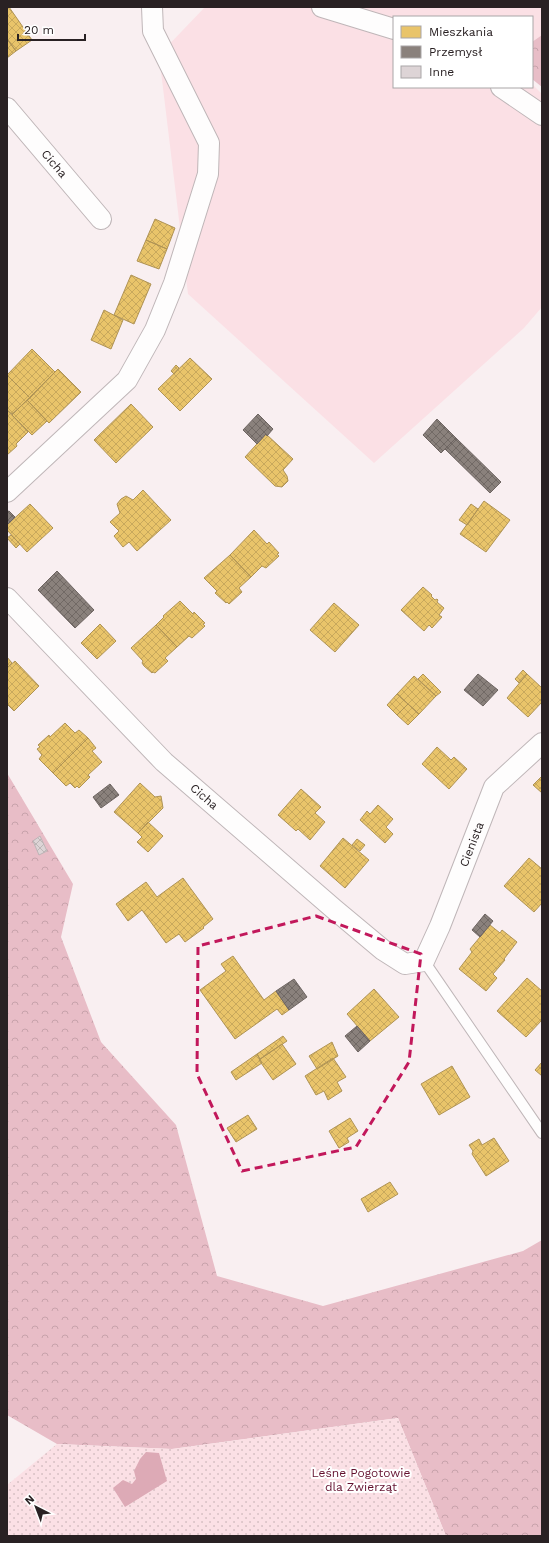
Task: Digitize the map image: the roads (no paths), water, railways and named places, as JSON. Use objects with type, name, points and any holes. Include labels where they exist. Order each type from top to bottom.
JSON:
[{"type":"street","points":[[7,492],[127,380],[155,330],[174,283],[208,174],[209,143],[153,31],[152,7]]},
{"type":"street","points":[[322,7],[393,29]]},
{"type":"street","points":[[502,88],[542,115]]},
{"type":"street","name":"Cicha","points":[[7,108],[101,219]]},
{"type":"street","name":"Cicha","points":[[7,598],[164,762],[383,950],[406,964],[424,961]]},
{"type":"street","name":"Cienista","points":[[424,961],[440,926],[494,787],[542,743]]},
{"type":"lane","points":[[424,961],[542,1133]]},
{"type":"park label","name":"Leśne Pogotowie dla Zwierząt","points":[[361,1480]]}]
